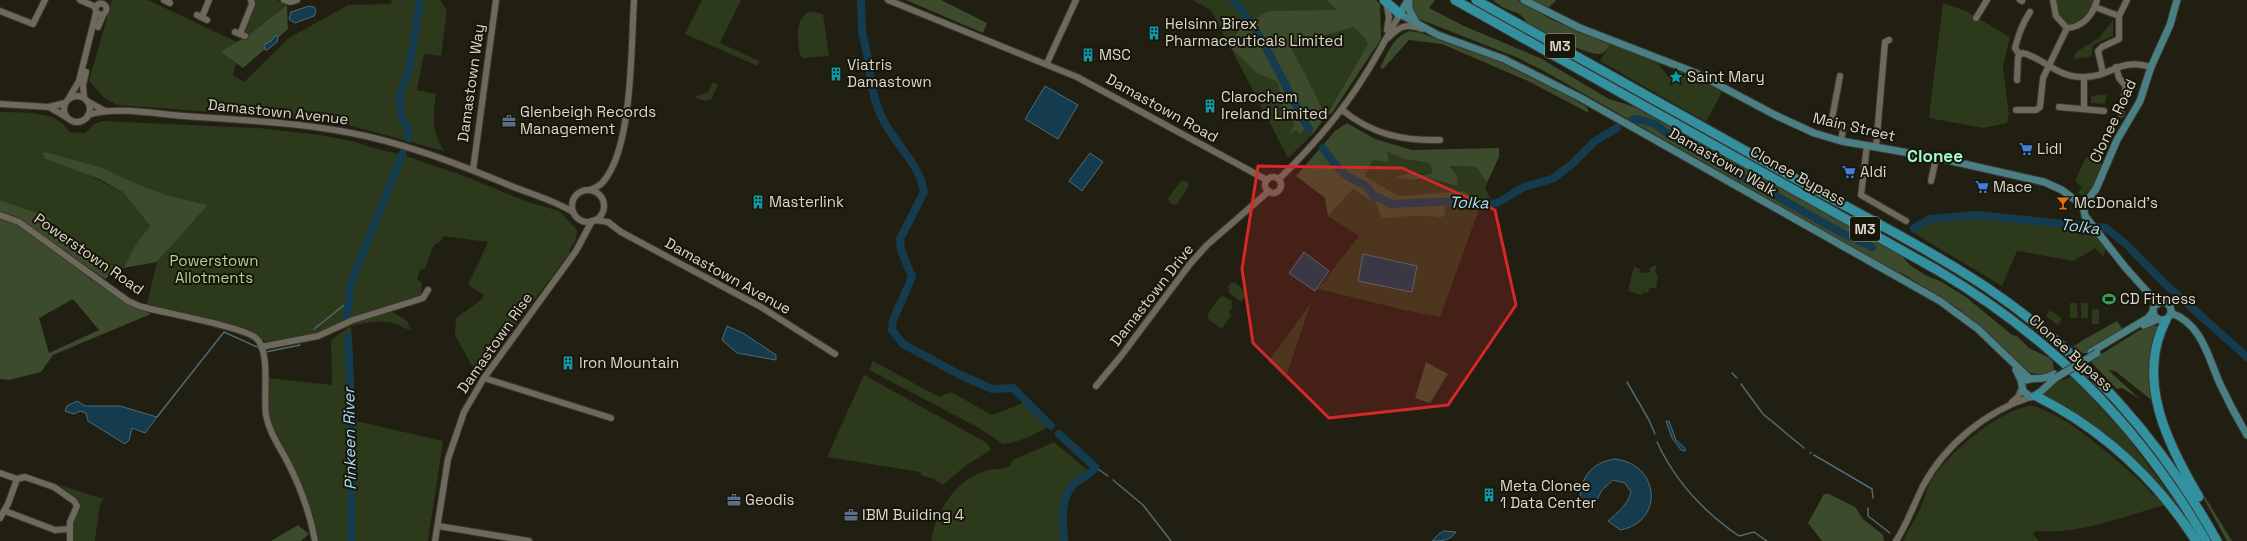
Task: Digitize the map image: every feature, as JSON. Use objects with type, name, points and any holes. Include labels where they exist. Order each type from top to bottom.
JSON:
[{"type":"highway","name":"Clonee Bypass","points":[[1455,0],[1937,270],[2002,311],[2062,360],[2110,407],[2165,476],[2206,541]]},
{"type":"highway","name":"Clonee Bypass","points":[[1476,0],[1943,261],[2007,302],[2063,346],[2098,379],[2130,414],[2171,466],[2218,541]]},
{"type":"highway","points":[[1387,3],[1400,14]]},
{"type":"highway","points":[[2165,317],[2157,347],[2155,373],[2156,395],[2162,422],[2175,456],[2223,541]]},
{"type":"highway","points":[[2036,395],[2089,428],[2125,456],[2163,495],[2196,541]]},
{"type":"main road","points":[[1387,3],[1397,6],[1408,0]]},
{"type":"main road","points":[[1400,14],[1408,0]]},
{"type":"main road","points":[[1408,0],[1409,9],[1417,23]]},
{"type":"main road","name":"Main Street","points":[[1524,0],[1580,28],[1672,62],[1722,86],[1791,123],[1814,133],[1841,141],[1936,158],[2054,186],[2083,206]]},
{"type":"main road","name":"Clonee Road","points":[[2083,206],[2092,196],[2117,140],[2140,101],[2151,67],[2170,25],[2177,0]]},
{"type":"main road","name":"Damastown Walk","points":[[1400,14],[1438,34],[1504,59],[1581,98],[1921,289],[1971,324],[2014,365],[2032,378]]},
{"type":"main road","points":[[2083,206],[2085,216],[2091,224],[2124,267],[2158,304]]},
{"type":"main road","points":[[2094,353],[2150,322],[2165,317],[2170,307],[2166,303],[2158,304]]},
{"type":"main road","points":[[2056,376],[2046,379],[2032,378],[2025,381],[2022,387],[2026,395],[2036,395],[2056,376],[2148,318],[2158,304]]},
{"type":"main road","points":[[2153,312],[2165,317],[2184,319],[2197,332],[2230,406],[2247,435]]},
{"type":"main road","name":"Damastown Walk","points":[[2014,365],[2022,387]]},
{"type":"main road","points":[[2032,378],[2040,383],[2036,395]]},
{"type":"street","points":[[0,11],[33,24],[46,0]]},
{"type":"street","points":[[49,107],[77,122],[84,120],[88,115],[90,108],[86,99],[84,78],[103,15],[107,10],[101,5],[80,0]]},
{"type":"street","points":[[202,17],[209,0]]},
{"type":"street","points":[[240,34],[252,4],[251,0]]},
{"type":"street","points":[[284,0],[290,2],[297,0]]},
{"type":"street","name":"Damastown Way","points":[[473,170],[496,0]]},
{"type":"street","points":[[608,222],[603,210],[601,198],[602,183],[616,158],[624,127],[634,0]]},
{"type":"street","name":"Damastown Road","points":[[888,0],[1047,63],[1096,87],[1267,180]]},
{"type":"street","points":[[1047,63],[1076,0]]},
{"type":"street","points":[[1976,18],[1987,0]]},
{"type":"street","points":[[2053,0],[2056,16],[2067,28]]},
{"type":"street","points":[[2067,28],[2075,27],[2085,21],[2095,7],[2096,0]]},
{"type":"street","points":[[2103,73],[2098,51],[2102,46],[2119,39],[2119,16],[2127,0]]},
{"type":"street","points":[[1383,43],[1389,22],[1387,3]]},
{"type":"street","points":[[101,5],[103,15]]},
{"type":"street","points":[[67,118],[64,111],[67,100],[79,81],[101,5]]},
{"type":"street","points":[[2095,7],[2119,16]]},
{"type":"street","points":[[2017,80],[2019,54],[2015,48],[2020,35],[2020,29],[2030,12]]},
{"type":"street","points":[[1279,179],[1326,130],[1342,110],[1365,76],[1400,14]]},
{"type":"street","points":[[1383,43],[1398,28],[1405,25],[1438,34]]},
{"type":"street","points":[[2016,109],[2036,110],[2040,107],[2042,80],[2067,28]]},
{"type":"street","points":[[1876,147],[1885,42],[1889,40]]},
{"type":"street","points":[[2019,54],[2026,54],[2048,67],[2067,75],[2084,78],[2135,63],[2151,67]]},
{"type":"street","points":[[2116,68],[2119,78],[2126,86],[2121,114]]},
{"type":"street","points":[[1840,76],[1831,124],[1843,129],[1841,141]]},
{"type":"street","points":[[2084,78],[2084,108]]},
{"type":"street","points":[[0,104],[49,107],[77,96],[86,99]]},
{"type":"street","name":"Damastown Avenue","points":[[86,99],[105,111]]},
{"type":"street","points":[[2059,107],[2084,108],[2104,111]]},
{"type":"street","points":[[1342,110],[1353,119],[1378,132],[1411,140],[1440,140]]},
{"type":"street","name":"Damastown Avenue","points":[[88,115],[105,111],[310,126],[390,142],[473,170],[557,202],[573,212]]},
{"type":"street","points":[[1867,146],[1861,195],[1906,221]]},
{"type":"street","points":[[1931,181],[1936,158]]},
{"type":"street","points":[[1273,176],[1279,179],[1282,185],[1276,192],[1269,191],[1266,188],[1267,180],[1273,176]]},
{"type":"street","points":[[585,232],[581,220],[573,212],[573,200],[580,192],[590,190],[602,183]]},
{"type":"street","points":[[590,190],[601,198]]},
{"type":"street","name":"Damastown Drive","points":[[1096,386],[1121,356],[1190,264],[1207,245],[1269,191]]},
{"type":"street","name":"Damastown Avenue","points":[[557,202],[573,200]]},
{"type":"street","points":[[581,220],[594,220],[603,210]]},
{"type":"street","name":"Powerstown Road","points":[[0,215],[19,222],[128,301],[138,306],[241,331],[254,336],[261,347]]},
{"type":"street","name":"Damastown Avenue","points":[[594,220],[608,222],[621,232],[760,307],[835,354]]},
{"type":"street","name":"Damastown Rise","points":[[435,541],[452,445],[464,412],[484,378],[576,251],[585,232],[594,220]]},
{"type":"street","points":[[315,541],[307,506],[288,462],[269,428],[266,415],[266,377],[261,347],[318,336],[353,320],[423,298],[428,290]]},
{"type":"street","points":[[484,378],[611,418]]},
{"type":"street","points":[[1896,541],[1923,487],[1938,464],[1966,434],[2018,397],[2022,387]]},
{"type":"street","points":[[2006,407],[2036,395]]},
{"type":"street","points":[[0,473],[17,479],[25,477],[54,486],[74,501],[77,506],[71,516],[70,541]]},
{"type":"street","points":[[0,518],[17,479]]},
{"type":"street","points":[[4,511],[55,530],[70,529]]},
{"type":"street","points":[[438,526],[529,541]]},
{"type":"highlighted area","points":[[1258,166],[1402,168],[1495,210],[1516,305],[1448,405],[1329,418],[1253,343],[1242,269]]},
{"type":"green space","points":[[112,0],[148,0],[241,44],[233,75],[244,82],[289,38],[348,5],[388,4],[392,3],[391,0],[440,0],[447,10],[441,56],[424,54],[417,90],[436,94],[434,123],[437,136],[444,151],[333,121],[117,105],[103,97],[89,81]]},
{"type":"green space","points":[[255,0],[277,0],[287,5],[250,34],[246,34],[244,30]]},
{"type":"green space","points":[[702,0],[741,0],[720,43],[759,61],[758,66],[685,34]]},
{"type":"green space","points":[[906,0],[941,0],[987,23],[983,33]]},
{"type":"green space","points":[[1192,0],[1231,0],[1250,26],[1313,134],[1288,158],[1211,10]]},
{"type":"green space","points":[[1236,0],[1363,0],[1377,30],[1326,115],[1282,34],[1257,24]]},
{"type":"green space","points":[[1327,0],[1376,0],[1380,4],[1381,39],[1332,113],[1326,116],[1313,134],[1310,131],[1304,130],[1300,134],[1297,130],[1289,134],[1295,124],[1283,110],[1278,82],[1257,73],[1229,46],[1241,27],[1269,11],[1337,10]],"holes":[[[1354,27],[1366,39],[1368,44],[1326,116],[1290,45]]]},
{"type":"green space","points":[[1412,0],[1435,0],[1429,8],[1464,26],[1540,58],[1609,99],[1635,107],[1901,255],[1910,265],[1925,275],[1940,281],[1966,297],[2012,335],[2017,336],[2029,348],[2050,358],[2053,362],[2054,371],[2045,376],[2027,372],[1999,344],[1959,309],[1905,275],[1889,268],[1544,71],[1516,57],[1419,19],[1413,15]]},
{"type":"green space","points":[[1493,0],[1518,0],[1550,19],[1611,43],[1603,53],[1600,54],[1583,50],[1562,42],[1542,31],[1528,23],[1520,15],[1502,7]]},
{"type":"green space","points":[[1532,0],[1556,1],[1547,9],[1540,7],[1538,3]]},
{"type":"green space","points":[[2056,0],[2094,0],[2085,17],[2073,24],[2068,25],[2058,13]]},
{"type":"green space","points":[[1943,3],[1966,11],[2010,37],[2003,67],[2009,114],[2007,123],[1983,128],[1929,118]]},
{"type":"green space","points":[[287,5],[288,29],[243,68],[221,52],[250,34]]},
{"type":"green space","points":[[810,11],[823,14],[829,56],[803,58],[800,55],[798,36],[799,25],[801,20]]},
{"type":"green space","points":[[2113,20],[2113,36],[2093,45],[2091,57],[2073,59],[2076,52],[2099,38]]},
{"type":"green space","points":[[1410,31],[1421,33],[1502,61],[1537,78],[1587,107],[1589,113],[1528,81],[1442,44],[1409,40],[1383,69],[1380,68],[1388,51],[1395,41],[1404,33]]},
{"type":"green space","points":[[1611,44],[1657,62],[1665,73],[1676,78],[1680,70],[1722,92],[1706,122],[1600,61]]},
{"type":"green space","points":[[713,82],[718,85],[711,100],[704,101],[694,97],[708,92]]},
{"type":"green space","points":[[2107,94],[2105,104],[2091,103],[2091,96]]},
{"type":"green space","name":"Powerstown Allotments","points":[[0,112],[28,113],[48,116],[56,119],[64,125],[69,132],[85,133],[94,124],[103,121],[258,128],[320,135],[356,142],[373,148],[403,155],[467,177],[525,201],[559,211],[577,230],[576,240],[569,251],[570,252],[481,371],[473,368],[455,335],[456,318],[481,300],[484,295],[468,285],[488,242],[443,236],[441,241],[434,245],[425,268],[420,270],[417,279],[422,283],[421,295],[317,335],[278,343],[266,342],[248,329],[147,304],[157,262],[208,205],[166,195],[137,184],[103,168],[46,152],[43,153],[123,192],[150,226],[136,244],[123,268],[114,273],[57,233],[49,217],[0,200]]},
{"type":"green space","points":[[1347,123],[1375,139],[1412,150],[1499,148],[1499,157],[1487,183],[1476,167],[1449,166],[1458,177],[1457,186],[1429,178],[1410,180],[1395,177],[1411,173],[1423,175],[1433,173],[1429,163],[1403,159],[1387,151],[1389,162],[1373,160],[1365,176],[1399,196],[1463,191],[1468,193],[1471,200],[1464,207],[1452,204],[1444,208],[1446,214],[1440,218],[1419,216],[1382,218],[1376,204],[1353,189],[1328,216],[1325,198],[1296,176],[1335,131]]},
{"type":"green space","points":[[1387,150],[1403,159],[1429,163],[1433,173],[1396,177],[1410,180],[1429,178],[1457,186],[1458,177],[1448,166],[1476,167],[1487,183],[1485,188],[1490,198],[1477,203],[1470,202],[1471,200],[1463,191],[1399,196],[1365,176],[1373,160]]},
{"type":"green space","points":[[46,152],[103,168],[137,184],[166,195],[208,205],[157,262],[123,268],[136,244],[150,226],[123,192],[99,179],[46,159],[42,153]]},
{"type":"green space","points":[[2086,157],[2102,164],[2093,187],[2082,196],[2078,193],[2082,187],[2075,181]]},
{"type":"green space","points":[[1184,180],[1188,182],[1189,186],[1176,205],[1171,204],[1168,198],[1181,181]]},
{"type":"green space","points":[[1353,189],[1378,201],[1462,203],[1479,209],[1440,317],[1404,310],[1318,289],[1359,236],[1328,216]]},
{"type":"green space","points":[[0,200],[49,217],[57,233],[114,273],[105,279],[19,219],[0,211]]},
{"type":"green space","points":[[0,216],[19,223],[122,300],[151,314],[53,355],[41,372],[9,380],[0,379]],"holes":[[[73,299],[99,330],[49,353],[39,318]]]},
{"type":"green space","points":[[1976,216],[2000,219],[2021,219],[2091,231],[2106,249],[2103,256],[2095,248],[2074,261],[2017,251],[2002,286],[1910,231],[1931,220]]},
{"type":"green space","points":[[1655,265],[1657,266],[1655,272],[1658,276],[1656,289],[1650,287],[1648,293],[1643,292],[1642,295],[1628,291],[1634,266],[1640,269],[1639,273],[1650,272],[1649,268]]},
{"type":"green space","points":[[1231,283],[1236,283],[1247,295],[1241,302],[1229,293],[1228,286]]},
{"type":"green space","points":[[1223,296],[1232,301],[1231,304],[1233,306],[1229,312],[1231,315],[1222,329],[1209,320],[1207,315],[1219,298]]},
{"type":"green space","points":[[1311,303],[1287,374],[1268,362]]},
{"type":"green space","points":[[2070,303],[2077,303],[2078,318],[2070,318]]},
{"type":"green space","points":[[2081,303],[2088,303],[2088,318],[2081,318]]},
{"type":"green space","points":[[2092,309],[2099,309],[2099,324],[2092,324]]},
{"type":"green space","points":[[389,310],[407,321],[411,330],[388,322],[366,323],[351,326],[356,421],[443,441],[428,541],[317,541],[313,520],[290,459],[275,439],[268,414],[269,378],[332,385],[331,340],[352,325],[372,315]]},
{"type":"green space","points":[[2050,310],[2062,319],[2058,325],[2046,316]]},
{"type":"green space","points":[[2117,321],[2123,330],[2086,353],[2080,353],[2073,347],[2083,340]]},
{"type":"green space","points":[[2154,325],[2159,327],[2154,402],[2115,371],[2108,370],[2140,399],[2122,388],[2117,389],[2090,361],[2140,330]]},
{"type":"green space","points":[[873,361],[939,397],[951,392],[992,415],[1023,403],[1047,427],[1026,438],[1003,444],[979,428],[869,370]]},
{"type":"green space","points":[[1426,362],[1448,374],[1430,403],[1415,398]]},
{"type":"green space","points":[[864,375],[987,443],[991,450],[965,466],[943,485],[932,478],[922,476],[920,472],[827,457]]},
{"type":"green space","points":[[2072,376],[2124,433],[2179,506],[2176,507],[2067,410],[2043,394],[2058,382]]},
{"type":"green space","points":[[2032,405],[2074,426],[2113,457],[2165,505],[2101,524],[2069,530],[2036,531],[2033,534],[2039,541],[1903,541],[1920,509],[1930,483],[1948,459],[1989,424],[2004,415]]},
{"type":"green space","points":[[1054,442],[1092,474],[1073,487],[1067,494],[1063,510],[1064,541],[931,541],[933,531],[941,511],[953,492],[961,484],[982,471],[1009,467],[1013,460]]},
{"type":"green space","points":[[2186,466],[2232,541],[2227,541]]},
{"type":"green space","points":[[62,486],[104,499],[100,504],[95,541],[73,541],[72,526],[81,504],[74,497],[58,487]]},
{"type":"green space","points":[[1824,494],[1829,494],[1855,507],[1863,519],[1883,535],[1884,541],[1822,541],[1808,523]]},
{"type":"green space","points":[[298,525],[309,534],[301,541],[271,541]]},
{"type":"water","points":[[309,6],[314,7],[316,11],[314,16],[295,23],[289,19],[291,12]]},
{"type":"water","points":[[276,35],[278,36],[277,42],[265,50],[264,45],[271,41]]},
{"type":"water","points":[[1045,86],[1078,105],[1058,139],[1025,119]]},
{"type":"water","points":[[1090,153],[1103,162],[1082,191],[1069,181]]},
{"type":"water","points":[[1304,252],[1329,271],[1315,291],[1289,273]]},
{"type":"water","points":[[1363,254],[1417,266],[1412,292],[1358,281]]},
{"type":"water","points":[[727,326],[743,333],[776,355],[776,360],[737,353],[722,340]]},
{"type":"water","points":[[77,401],[85,406],[120,406],[157,417],[145,433],[132,428],[129,440],[125,444],[88,421],[86,413],[80,411],[74,414],[65,411],[67,406]]},
{"type":"water","points":[[1666,421],[1669,421],[1676,440],[1685,448],[1685,451],[1681,450],[1672,438]]},
{"type":"water","points":[[1614,459],[1629,463],[1641,471],[1648,481],[1651,493],[1650,505],[1645,516],[1635,525],[1620,530],[1608,521],[1622,508],[1629,497],[1631,492],[1625,483],[1613,480],[1602,490],[1592,509],[1580,500],[1582,484],[1589,472],[1599,464]]},
{"type":"water","points":[[1444,531],[1456,532],[1448,539],[1442,541],[1432,541],[1439,534]]},
{"type":"waterway","name":"Pinkeen River","points":[[408,138],[409,130],[403,120],[399,98],[410,65],[420,0]]},
{"type":"waterway","name":"Pinkeen River","points":[[861,0],[862,31],[868,59]]},
{"type":"waterway","name":"Tolka","points":[[1233,0],[1245,15],[1265,46],[1309,129]]},
{"type":"waterway","name":"Pinkeen River","points":[[869,66],[872,89],[882,118],[891,134],[918,173],[924,192],[900,239],[901,250],[912,277],[893,320],[892,330],[903,344],[960,375],[992,389],[1013,388],[1051,426]]},
{"type":"waterway","name":"Tolka","points":[[1632,120],[1638,119],[1655,124],[1668,134],[1742,177],[1842,233],[1872,247]]},
{"type":"waterway","name":"Tolka","points":[[1323,148],[1339,169],[1350,178],[1366,186],[1374,198],[1379,197],[1391,204],[1461,201],[1473,206],[1497,203],[1524,187],[1552,179],[1571,165],[1595,141],[1617,128]]},
{"type":"waterway","name":"Pinkeen River","points":[[346,323],[351,283],[403,153]]},
{"type":"waterway","name":"Tolka","points":[[1914,228],[1930,219],[1976,215],[2106,228],[2127,245],[2163,282],[2247,357]]},
{"type":"waterway","points":[[314,329],[348,302]]},
{"type":"waterway","points":[[157,417],[224,332],[257,347]]},
{"type":"waterway","name":"Pinkeen River","points":[[348,337],[351,407],[351,541]]},
{"type":"waterway","points":[[266,352],[300,345]]},
{"type":"waterway","points":[[1732,373],[1737,378]]},
{"type":"waterway","points":[[1627,382],[1649,420],[1655,434]]},
{"type":"waterway","points":[[1741,384],[1763,414],[1804,448]]},
{"type":"waterway","name":"Pinkeen River","points":[[1059,434],[1095,467],[1091,473],[1074,484],[1066,497],[1063,511],[1064,541]]},
{"type":"waterway","points":[[1657,442],[1672,470],[1692,495],[1714,517],[1739,536],[1754,532],[1767,541]]},
{"type":"waterway","points":[[1814,455],[1872,489],[1873,498]]},
{"type":"waterway","points":[[1095,467],[1108,476]]},
{"type":"waterway","points":[[1113,480],[1143,505],[1171,541]]},
{"type":"waterway","points":[[1868,508],[1868,516],[1890,533]]},
{"type":"place","name":"Helsinn Birex Pharmaceuticals Limited","points":[[1154,33]]},
{"type":"place","name":"MSC","points":[[1088,55]]},
{"type":"place","name":"Viatris Damastown","points":[[836,74]]},
{"type":"place","name":"Saint Mary","points":[[1676,77]]},
{"type":"place","name":"Clarochem Ireland Limited","points":[[1210,106]]},
{"type":"place","name":"Glenbeigh Records Management","points":[[509,121]]},
{"type":"place","name":"Lidl","points":[[2026,149]]},
{"type":"place","name":"Aldi","points":[[1849,172]]},
{"type":"place","name":"Mace","points":[[1982,187]]},
{"type":"place","name":"Masterlink","points":[[758,202]]},
{"type":"place","name":"McDonald’s","points":[[2063,203]]},
{"type":"place","name":"CD Fitness","points":[[2109,299]]},
{"type":"place","name":"Iron Mountain","points":[[568,363]]},
{"type":"place","name":"Meta Clonee 1 Data Center","points":[[1489,495]]},
{"type":"place","name":"Geodis","points":[[734,500]]},
{"type":"place","name":"IBM Building 4","points":[[851,515]]},
{"type":"district","name":"Clonee","points":[[1935,156]]}]
